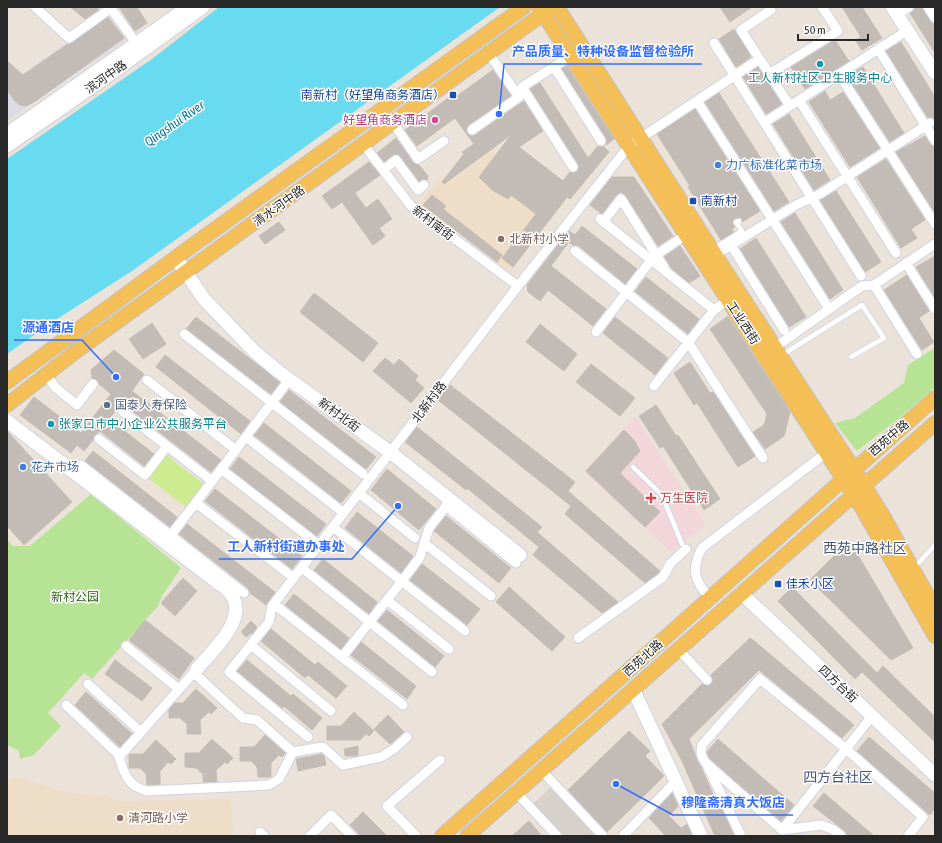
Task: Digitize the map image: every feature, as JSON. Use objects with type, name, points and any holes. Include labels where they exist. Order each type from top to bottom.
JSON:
[{"type":"main road","name":"清水河中路","points":[[7,382],[524,7]]},
{"type":"main road","points":[[570,7],[568,18],[571,29]]},
{"type":"main road","name":"清水河中路","points":[[7,405],[185,273],[489,54],[549,9]]},
{"type":"main road","name":"工业西街","points":[[549,9],[571,29],[635,143]]},
{"type":"main road","name":"工业西街","points":[[549,9],[560,39],[635,143],[849,474],[935,636]]},
{"type":"main road","points":[[527,26],[535,24],[545,27],[560,39]]},
{"type":"main road","name":"工业西街","points":[[692,231],[713,253],[733,296]]},
{"type":"main road","name":"工业西街","points":[[772,353],[826,453],[849,474]]},
{"type":"main road","name":"西苑中路","points":[[849,474],[935,398]]},
{"type":"main road","name":"西苑中路","points":[[858,489],[935,423]]},
{"type":"main road","name":"西苑北路","points":[[442,836],[849,474]]},
{"type":"main road","name":"工业西街","points":[[858,489],[883,516],[935,609]]},
{"type":"main road","name":"西苑北路","points":[[467,836],[858,489]]},
{"type":"street","points":[[35,7],[69,38],[110,8],[139,47]]},
{"type":"street","name":"滨河中路","points":[[139,47],[188,7]]},
{"type":"street","name":"滨河中路","points":[[9,136],[139,47],[203,7]]},
{"type":"street","points":[[769,7],[771,10],[741,30],[790,106]]},
{"type":"street","points":[[769,74],[838,31],[822,7]]},
{"type":"street","points":[[909,7],[895,11],[935,73]]},
{"type":"street","points":[[928,7],[935,18]]},
{"type":"street","points":[[765,122],[838,72],[908,30]]},
{"type":"street","points":[[714,43],[736,75],[861,276]]},
{"type":"street","points":[[878,49],[930,123],[935,141]]},
{"type":"street","points":[[472,130],[519,97],[489,54]]},
{"type":"street","points":[[571,56],[522,87],[573,167]]},
{"type":"street","name":"北新村路","points":[[308,738],[229,672],[269,622],[272,606],[518,286],[635,143],[684,113],[697,101],[755,62]]},
{"type":"street","points":[[554,67],[601,141]]},
{"type":"street","points":[[838,72],[935,224]]},
{"type":"street","points":[[799,100],[896,254]]},
{"type":"street","points":[[697,101],[826,304]]},
{"type":"street","points":[[393,123],[418,159],[444,141]]},
{"type":"street","points":[[713,253],[731,245],[796,205],[812,198],[930,123]]},
{"type":"street","name":"新村南街","points":[[364,144],[411,206],[518,286]]},
{"type":"street","points":[[383,170],[396,160],[418,190],[424,185]]},
{"type":"street","points":[[654,257],[602,220],[622,199],[654,257],[668,274],[714,310]]},
{"type":"street","points":[[596,332],[654,257],[692,231]]},
{"type":"street","points":[[772,353],[862,286],[874,285],[935,244]]},
{"type":"street","points":[[731,245],[784,330]]},
{"type":"street","points":[[575,251],[688,342],[763,458]]},
{"type":"street","name":"新村北街","points":[[176,258],[204,299],[226,324],[254,351],[290,380],[390,452],[447,502],[518,559]]},
{"type":"street","points":[[906,263],[935,309]]},
{"type":"street","points":[[874,285],[917,354]]},
{"type":"street","points":[[654,386],[714,310],[733,296]]},
{"type":"street","points":[[184,334],[363,474]]},
{"type":"street","points":[[46,375],[56,388],[76,405],[93,384]]},
{"type":"street","points":[[147,380],[236,450]]},
{"type":"street","points":[[171,535],[290,380]]},
{"type":"street","points":[[122,412],[212,481]]},
{"type":"street","points":[[7,421],[231,594],[236,605],[236,616],[219,643],[120,756]]},
{"type":"street","points":[[246,437],[344,513]]},
{"type":"street","points":[[99,439],[145,475],[167,446]]},
{"type":"street","points":[[710,598],[700,588],[698,583],[696,568],[697,558],[702,548],[826,453]]},
{"type":"street","points":[[81,465],[244,592]]},
{"type":"street","points":[[221,469],[319,545]]},
{"type":"street","points":[[359,493],[415,538]]},
{"type":"street","points":[[342,657],[420,557],[429,528],[447,502]]},
{"type":"street","points":[[196,503],[294,578]]},
{"type":"street","points":[[333,527],[465,631]]},
{"type":"street","points":[[424,543],[491,596]]},
{"type":"street","points":[[578,638],[663,577],[670,564],[684,546],[697,558]]},
{"type":"street","points":[[302,568],[432,672]]},
{"type":"street","name":"四方台街","points":[[741,593],[935,775]]},
{"type":"street","points":[[387,600],[449,649]]},
{"type":"street","points":[[274,604],[403,705]]},
{"type":"street","points":[[251,645],[331,712]]},
{"type":"street","points":[[126,646],[179,689]]},
{"type":"street","points":[[678,649],[707,680]]},
{"type":"street","points":[[195,671],[243,718],[257,720],[293,752]]},
{"type":"street","points":[[741,836],[700,751],[702,745],[760,680],[846,750],[923,817],[908,836]]},
{"type":"street","points":[[88,684],[141,732]]},
{"type":"street","points":[[632,689],[701,836]]},
{"type":"street","points":[[726,702],[733,710]]},
{"type":"street","points":[[66,706],[120,756],[119,757],[124,773],[130,782],[138,789],[147,791],[269,785],[279,779],[293,752]]},
{"type":"street","points":[[782,830],[872,716]]},
{"type":"street","points":[[293,752],[323,747],[343,765],[381,757],[394,749],[408,737]]},
{"type":"street","points":[[416,836],[387,806],[440,760]]},
{"type":"street","points":[[706,763],[782,830],[821,825],[834,830],[841,836]]},
{"type":"street","points":[[541,770],[603,836]]},
{"type":"street","points":[[623,836],[675,782]]},
{"type":"street","points":[[516,792],[557,836]]},
{"type":"street","points":[[310,836],[331,815],[352,836]]},
{"type":"lane","points":[[713,253],[742,231],[736,222],[739,221]]},
{"type":"lane","points":[[772,353],[862,305],[884,338],[851,357]]},
{"type":"lane","points":[[633,467],[662,496],[684,546]]},
{"type":"lane","points":[[913,569],[935,545]]},
{"type":"shaded area","points":[[107,14],[127,39],[7,121],[7,85]]},
{"type":"shaded area","name":"北新村小学","points":[[491,149],[562,205],[510,272],[419,204],[442,177],[450,173],[455,178],[477,161],[482,154]]},
{"type":"shaded area","name":"万生医院","points":[[635,416],[706,525],[671,552],[584,472]]},
{"type":"shaded area","name":"清河路小学","points":[[18,777],[65,792],[108,796],[116,801],[231,799],[233,835],[7,836],[7,780]]},
{"type":"shaded area","points":[[554,784],[602,836],[557,836],[530,807]]},
{"type":"green space","points":[[935,348],[935,387],[898,419],[857,451],[835,423],[855,418],[904,383],[908,365]]},
{"type":"green space","points":[[166,455],[205,485],[187,508],[148,478]]},
{"type":"green space","name":"新村公园","points":[[91,494],[181,568],[162,596],[158,606],[92,679],[84,673],[48,713],[61,726],[34,755],[20,759],[19,751],[7,745],[7,539],[12,546],[30,546]]},
{"type":"water","name":"Qingshui River","points":[[219,7],[500,7],[132,271],[54,321],[7,354],[7,159],[152,59]]},
{"type":"building","points":[[70,7],[96,7],[99,10],[85,19]]},
{"type":"building","points":[[119,7],[137,7],[147,23],[135,31]]},
{"type":"building","points":[[720,7],[752,7],[730,22]]},
{"type":"building","points":[[842,7],[862,7],[882,38],[862,50],[855,40],[861,37]]},
{"type":"building","points":[[915,7],[922,7],[930,21],[935,24],[935,53],[910,13]]},
{"type":"building","points":[[108,17],[124,38],[34,102],[26,106],[20,105],[15,101],[7,90],[7,61],[23,75]]},
{"type":"building","points":[[734,29],[751,57],[736,67],[719,39]]},
{"type":"building","name":"工人新村社区卫生服务中心","points":[[835,40],[849,61],[805,89],[791,67]]},
{"type":"building","points":[[901,42],[935,97],[935,120],[928,118],[886,51]]},
{"type":"building","points":[[567,66],[614,139],[606,145],[606,138],[562,69]]},
{"type":"building","points":[[758,67],[782,104],[766,114],[743,77]]},
{"type":"building","points":[[863,67],[904,133],[890,142],[847,76]]},
{"type":"building","points":[[493,70],[511,96],[468,125],[466,130],[469,135],[475,135],[524,101],[543,131],[519,147],[563,181],[570,172],[577,172],[579,167],[578,164],[530,89],[540,83],[588,158],[598,146],[603,146],[609,152],[570,199],[567,197],[513,267],[502,258],[536,214],[511,195],[508,199],[492,190],[479,177],[511,135],[444,184],[442,182],[464,154],[462,152],[474,144],[455,118],[417,146],[405,130],[455,93],[457,96]]},
{"type":"building","points":[[825,91],[830,100],[843,92],[880,148],[850,167],[809,102]]},
{"type":"building","points":[[719,93],[789,202],[774,211],[705,102]]},
{"type":"building","points":[[695,109],[760,211],[742,222],[740,217],[734,219],[732,223],[735,227],[732,229],[734,232],[721,240],[688,187],[690,186],[657,134]]},
{"type":"building","points":[[789,114],[830,180],[814,190],[773,124]]},
{"type":"building","points":[[925,136],[930,144],[935,147],[935,213],[896,152]]},
{"type":"building","points":[[396,138],[413,162],[419,165],[428,176],[427,180],[423,179],[419,181],[399,155],[393,155],[384,162],[377,153]]},
{"type":"building","points":[[886,159],[925,220],[911,229],[917,238],[901,248],[857,177]]},
{"type":"building","points":[[369,162],[380,175],[355,193],[366,208],[378,199],[392,219],[379,228],[385,236],[373,245],[342,202],[332,209],[322,196]]},
{"type":"building","points":[[612,177],[634,177],[673,236],[658,246],[626,196],[621,192],[616,195],[602,214],[590,205]]},
{"type":"building","points":[[836,191],[881,262],[865,272],[820,200]]},
{"type":"building","points":[[432,195],[446,206],[443,209],[502,255],[497,262],[423,205]]},
{"type":"building","points":[[795,213],[843,290],[830,299],[781,222]]},
{"type":"building","points":[[279,222],[285,230],[265,244],[259,236]]},
{"type":"building","points":[[582,226],[637,269],[625,284],[579,246],[573,245],[569,242],[551,266],[606,309],[593,326],[548,290],[540,301],[528,292],[527,285],[569,231],[575,235]]},
{"type":"building","points":[[756,238],[806,317],[789,327],[740,249]]},
{"type":"building","points":[[680,246],[700,276],[689,283],[673,270],[664,257]]},
{"type":"building","points":[[935,256],[935,298],[916,267]]},
{"type":"building","points":[[907,275],[929,311],[919,318],[934,342],[922,350],[884,290]]},
{"type":"building","points":[[646,277],[699,319],[688,334],[635,291]]},
{"type":"building","points":[[314,293],[378,343],[363,362],[300,312]]},
{"type":"building","points":[[728,316],[790,412],[784,436],[765,449],[753,432],[764,425],[767,414],[710,329]]},
{"type":"building","points":[[196,317],[280,382],[271,394],[186,329]]},
{"type":"building","points":[[615,317],[668,358],[655,375],[603,333]]},
{"type":"building","points":[[152,323],[166,344],[143,359],[129,339]]},
{"type":"building","points":[[540,324],[577,354],[564,371],[526,342]]},
{"type":"building","points":[[114,350],[144,374],[132,391],[221,460],[211,472],[122,403],[109,419],[154,454],[144,466],[100,431],[95,435],[84,451],[77,445],[71,453],[20,415],[34,397],[81,433],[111,394],[99,384],[97,380],[92,378],[91,370]]},
{"type":"building","points":[[165,355],[250,421],[241,434],[156,367]]},
{"type":"building","points":[[385,358],[394,365],[399,359],[418,376],[415,380],[424,388],[411,403],[373,371]]},
{"type":"building","points":[[690,362],[710,393],[713,392],[755,456],[738,467],[697,403],[694,405],[674,373]]},
{"type":"building","points":[[591,364],[635,398],[620,416],[576,382]]},
{"type":"building","points":[[450,385],[575,482],[568,491],[660,571],[645,583],[565,514],[571,506],[438,400]]},
{"type":"building","points":[[289,390],[376,457],[366,469],[280,402]]},
{"type":"building","points":[[656,405],[676,436],[678,435],[720,499],[704,510],[663,446],[660,448],[639,416]]},
{"type":"building","points":[[264,423],[351,491],[341,503],[254,435]]},
{"type":"building","points":[[417,427],[542,527],[537,532],[618,602],[602,613],[533,555],[539,547],[467,488],[466,490],[405,442]]},
{"type":"building","points":[[624,430],[634,440],[640,451],[620,473],[660,512],[645,527],[586,471]]},
{"type":"building","name":"花卉市场","points":[[7,431],[72,502],[24,545],[7,526]]},
{"type":"building","points":[[93,451],[177,517],[170,527],[85,461]]},
{"type":"building","points":[[239,457],[326,524],[317,536],[230,469]]},
{"type":"building","points":[[387,469],[436,509],[419,530],[371,490]]},
{"type":"building","points":[[215,489],[302,556],[292,569],[205,501]]},
{"type":"building","points":[[357,512],[413,556],[401,573],[345,528]]},
{"type":"building","points":[[446,516],[511,568],[499,583],[434,531]]},
{"type":"building","points":[[187,524],[275,592],[266,605],[250,593],[248,588],[179,534]]},
{"type":"building","points":[[842,548],[847,557],[856,552],[913,648],[891,660],[810,580]]},
{"type":"building","points":[[323,559],[377,602],[369,614],[314,570]]},
{"type":"building","points":[[422,564],[480,609],[467,625],[410,580]]},
{"type":"building","points":[[183,578],[197,591],[175,616],[161,603]]},
{"type":"building","points":[[509,587],[565,637],[552,651],[496,602]]},
{"type":"building","points":[[792,587],[877,673],[883,666],[935,717],[935,742],[862,672],[855,679],[778,601]]},
{"type":"building","points":[[294,594],[349,638],[341,649],[285,605]]},
{"type":"building","points":[[387,610],[444,656],[435,667],[378,621]]},
{"type":"building","points":[[145,620],[194,658],[179,679],[129,640]]},
{"type":"building","points":[[251,621],[257,627],[252,634],[251,633],[246,637],[241,632]]},
{"type":"building","points":[[271,629],[315,665],[318,662],[347,686],[336,698],[308,675],[305,678],[261,641]]},
{"type":"building","points":[[750,638],[854,725],[842,738],[759,670],[689,739],[720,810],[722,809],[734,836],[715,836],[681,759],[662,724],[702,684],[708,686],[711,684],[713,679],[711,675]]},
{"type":"building","points":[[361,642],[416,686],[407,699],[351,655]]},
{"type":"building","points":[[115,660],[152,688],[142,701],[105,674]]},
{"type":"building","points":[[247,660],[291,696],[293,694],[322,718],[312,730],[284,706],[282,708],[237,671]]},
{"type":"building","points":[[196,689],[217,708],[211,714],[209,712],[200,720],[201,734],[187,734],[187,724],[180,718],[169,718],[169,709],[174,703],[183,703]]},
{"type":"building","points":[[86,692],[132,734],[120,747],[75,705]]},
{"type":"building","points":[[354,712],[374,731],[369,736],[366,734],[360,740],[327,740],[327,726],[341,726]]},
{"type":"building","points":[[388,715],[404,732],[390,744],[374,729]]},
{"type":"building","points":[[629,731],[650,751],[645,756],[664,776],[607,832],[568,790]]},
{"type":"building","points":[[265,735],[285,753],[282,757],[279,755],[271,763],[271,777],[258,777],[257,767],[251,761],[240,761],[240,747],[254,747]]},
{"type":"building","points":[[869,737],[935,793],[935,808],[930,815],[857,751]]},
{"type":"building","points":[[212,739],[233,758],[227,764],[225,762],[216,770],[217,782],[203,782],[203,774],[196,768],[185,767],[185,753],[199,753]]},
{"type":"building","points":[[718,739],[794,805],[781,821],[710,759],[707,752]]},
{"type":"building","points":[[156,740],[176,759],[171,764],[168,762],[160,771],[160,784],[147,785],[146,774],[140,768],[129,768],[129,755],[143,754]]},
{"type":"building","points":[[358,746],[358,756],[345,756],[344,749]]},
{"type":"building","points":[[322,754],[326,765],[298,771],[296,759]]},
{"type":"building","points":[[672,793],[678,806],[669,816],[681,828],[687,824],[692,836],[666,836],[649,818]]},
{"type":"building","points":[[824,793],[874,836],[848,836],[845,831],[813,806]]},
{"type":"building","points":[[363,812],[387,836],[361,836],[350,825]]},
{"type":"building","points":[[529,821],[542,836],[512,836]]},
{"type":"tunnel","points":[[707,680],[726,702]]},
{"type":"place","name":"工人新村社区卫生服务中心","points":[[820,64]]},
{"type":"place","name":"南新村（好望角商务酒店）","points":[[453,95]]},
{"type":"place","name":"产品质量、特种设备监督检验所","points":[[499,114]]},
{"type":"place","name":"好望角商务酒店","points":[[435,120]]},
{"type":"place","name":"力广标准化菜市场","points":[[718,165]]},
{"type":"place","name":"南新村","points":[[693,201]]},
{"type":"place","name":"北新村小学","points":[[501,239]]},
{"type":"place","name":"源通酒店","points":[[116,377]]},
{"type":"place","name":"国泰人寿保险","points":[[107,405]]},
{"type":"place","name":"张家口市中小企业公共服务平台","points":[[51,424]]},
{"type":"place","name":"花卉市场","points":[[23,467]]},
{"type":"place","name":"万生医院","points":[[651,498]]},
{"type":"place","name":"工人新村街道办事处","points":[[398,506]]},
{"type":"place","name":"佳禾小区","points":[[778,584]]},
{"type":"place","name":"穆隆斋清真大饭店","points":[[616,784]]},
{"type":"place","name":"清河路小学","points":[[120,818]]},
{"type":"district","name":"西苑中路社区","points":[[865,548]]},
{"type":"district","name":"四方台社区","points":[[838,777]]}]
